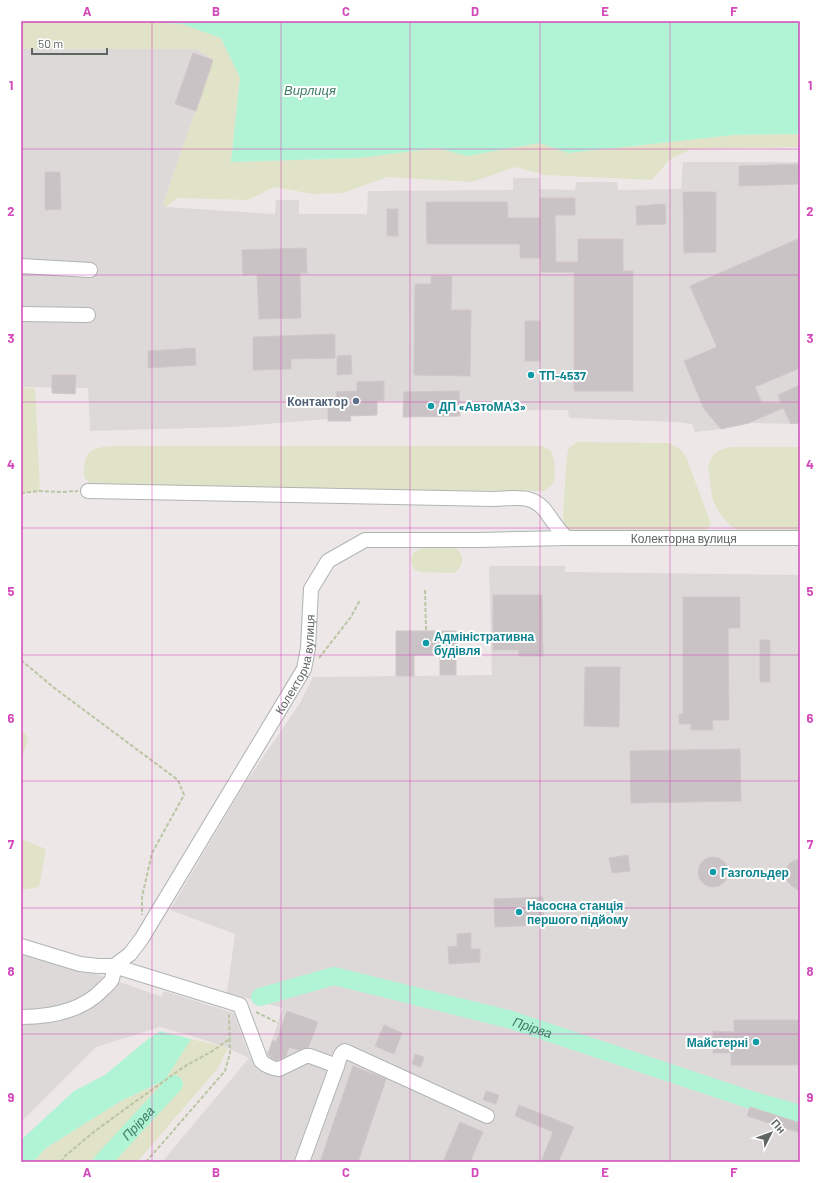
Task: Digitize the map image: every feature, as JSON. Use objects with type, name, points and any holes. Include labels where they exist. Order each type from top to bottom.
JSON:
[{"type":"street","points":[[21,266],[90,270]]},
{"type":"street","points":[[21,314],[88,315]]},
{"type":"street","points":[[88,491],[486,499],[527,498],[536,501],[542,506],[554,524],[567,538]]},
{"type":"street","name":"Колекторна вулиця","points":[[114,966],[130,954],[142,938],[304,669],[308,648],[311,589],[328,561],[365,540],[800,538]]},
{"type":"street","points":[[21,946],[80,964],[114,966],[234,1003],[263,1064],[277,1069],[306,1056],[310,1056],[337,1066]]},
{"type":"street","points":[[21,1017],[38,1017],[59,1014],[78,1007],[99,994],[112,980],[114,966]]},
{"type":"street","points":[[302,1162],[342,1052],[345,1050],[487,1116]]},
{"type":"path","points":[[21,493],[40,491],[88,491]]},
{"type":"path","points":[[425,590],[426,631]]},
{"type":"path","points":[[319,658],[351,618],[360,600]]},
{"type":"path","points":[[21,660],[53,687],[178,780],[184,795],[152,853],[142,897],[142,918]]},
{"type":"path","points":[[146,1162],[225,1071],[230,1053],[234,1003],[278,1023]]},
{"type":"path","points":[[61,1162],[65,1156],[83,1141],[121,1112],[185,1066],[211,1052],[231,1038]]},
{"type":"shaded area","points":[[21,21],[127,21],[182,24],[221,38],[240,78],[231,162],[358,158],[437,148],[467,156],[539,143],[568,153],[734,135],[800,134],[800,147],[691,149],[669,160],[652,180],[545,175],[515,167],[472,182],[387,177],[343,193],[313,194],[274,187],[248,200],[177,198],[166,207],[163,204],[213,60],[197,49],[21,49]]},
{"type":"shaded area","points":[[21,49],[197,49],[213,60],[163,204],[166,207],[275,214],[276,200],[299,200],[299,214],[367,214],[368,191],[513,190],[513,178],[539,178],[540,189],[575,190],[576,182],[617,182],[618,190],[681,189],[683,162],[800,162],[800,424],[749,423],[721,429],[695,432],[692,424],[677,422],[569,418],[568,410],[460,411],[403,417],[403,402],[377,401],[377,415],[359,416],[350,413],[351,421],[329,421],[328,419],[230,427],[90,431],[88,388],[21,387]]},
{"type":"shaded area","points":[[21,388],[35,388],[40,491],[21,493]]},
{"type":"shaded area","points":[[577,442],[669,443],[680,449],[686,457],[711,524],[705,531],[570,532],[564,526],[563,515],[567,455],[569,448]]},
{"type":"shaded area","points":[[111,446],[543,446],[551,451],[554,460],[555,477],[552,485],[544,491],[113,489],[92,486],[84,477],[86,458],[88,454],[97,448]]},
{"type":"shaded area","points":[[733,447],[800,447],[800,533],[742,533],[732,527],[721,515],[713,501],[708,466],[713,455],[722,449]]},
{"type":"shaded area","points":[[453,547],[462,556],[462,563],[458,570],[454,573],[420,572],[414,569],[412,561],[413,555],[417,551],[430,548]]},
{"type":"shaded area","points":[[489,566],[565,566],[565,572],[800,575],[800,1162],[162,1162],[249,1058],[228,1048],[160,1027],[96,1047],[21,1122],[21,952],[106,977],[162,997],[164,991],[234,1013],[250,1057],[268,1051],[283,1008],[227,993],[235,934],[170,910],[244,785],[300,703],[313,677],[492,675]]},
{"type":"shaded area","points":[[21,729],[28,738],[21,762]]},
{"type":"shaded area","points":[[21,839],[46,849],[39,887],[21,890]]},
{"type":"shaded area","points":[[191,1039],[228,1048],[218,1068],[137,1162],[33,1162],[46,1148],[121,1101],[165,1080]]},
{"type":"water","name":"Вирлиця","points":[[127,21],[800,21],[800,134],[734,135],[568,153],[539,143],[467,156],[437,148],[358,158],[231,162],[240,78],[221,38],[182,24]]},
{"type":"water","points":[[160,1031],[191,1039],[165,1080],[121,1101],[46,1148],[33,1162],[21,1162],[21,1140],[74,1091],[105,1075],[148,1039]]},
{"type":"building","points":[[193,53],[213,60],[196,111],[175,104]]},
{"type":"building","points":[[800,164],[800,184],[739,186],[739,166]]},
{"type":"building","points":[[45,172],[60,172],[61,209],[45,210]]},
{"type":"building","points":[[683,192],[716,192],[716,252],[684,253]]},
{"type":"building","points":[[540,198],[575,198],[575,215],[555,215],[556,262],[578,262],[578,239],[623,239],[623,271],[633,271],[633,391],[574,391],[574,272],[541,272],[541,258],[520,258],[520,244],[427,244],[426,202],[507,202],[508,218],[540,218]]},
{"type":"building","points":[[665,204],[666,224],[637,225],[636,206]]},
{"type":"building","points":[[387,209],[398,209],[398,236],[387,236]]},
{"type":"building","points":[[800,238],[800,368],[755,387],[762,403],[781,403],[778,395],[800,385],[800,423],[791,424],[783,408],[749,423],[721,429],[704,409],[684,361],[717,347],[690,286]]},
{"type":"building","points":[[306,248],[307,273],[300,273],[301,318],[259,319],[257,274],[243,275],[242,250]]},
{"type":"building","points":[[431,276],[452,276],[451,310],[471,310],[470,376],[414,375],[415,284],[431,284]]},
{"type":"building","points":[[525,321],[540,321],[540,361],[525,361]]},
{"type":"building","points":[[335,334],[335,358],[291,359],[291,369],[253,370],[253,337]]},
{"type":"building","points":[[195,348],[196,365],[148,368],[148,351]]},
{"type":"building","points":[[351,355],[352,374],[337,375],[337,356]]},
{"type":"building","points":[[52,375],[76,375],[75,394],[52,393]]},
{"type":"building","name":"Контактор","points":[[384,381],[384,401],[377,401],[377,415],[350,416],[351,421],[328,421],[328,401],[337,400],[336,392],[357,391],[357,382]]},
{"type":"building","name":"ДП «АвтоМАЗ»","points":[[459,391],[460,416],[403,417],[404,392]]},
{"type":"building","points":[[493,595],[542,595],[543,656],[519,656],[519,650],[493,650]]},
{"type":"building","points":[[683,597],[740,597],[740,628],[728,628],[729,720],[712,720],[713,730],[691,730],[691,724],[679,724],[679,714],[683,714]]},
{"type":"building","name":"Адміністративна будівля","points":[[396,631],[456,631],[456,675],[440,675],[440,655],[414,655],[414,676],[396,676]]},
{"type":"building","points":[[760,640],[770,640],[770,682],[760,682]]},
{"type":"building","points":[[585,667],[620,667],[619,727],[584,726]]},
{"type":"building","points":[[740,749],[741,801],[631,803],[630,751]]},
{"type":"building","points":[[628,855],[630,871],[612,873],[609,858]]},
{"type":"building","name":"Газгольдер","points":[[713,857],[724,861],[728,872],[724,883],[713,887],[702,883],[698,872],[702,861]]},
{"type":"building","name":"Газгольдер","points":[[800,859],[800,891],[788,882],[786,870],[789,864]]},
{"type":"building","name":"Насосна станція першого підйому","points":[[543,897],[544,925],[495,927],[494,899]]},
{"type":"building","points":[[471,933],[471,949],[480,949],[480,962],[449,964],[448,947],[457,946],[457,934]]},
{"type":"building","points":[[287,1011],[318,1022],[308,1048],[298,1050],[289,1047],[286,1056],[276,1060],[268,1055],[273,1040],[276,1042]]},
{"type":"building","name":"Майстерні","points":[[734,1020],[800,1020],[800,1065],[731,1065],[731,1053],[713,1053],[713,1031],[734,1032]]},
{"type":"building","points":[[384,1025],[402,1033],[394,1054],[375,1046]]},
{"type":"building","points":[[415,1054],[424,1057],[421,1067],[412,1064]]},
{"type":"building","points":[[353,1066],[386,1079],[358,1162],[320,1162]]},
{"type":"building","points":[[486,1091],[499,1095],[496,1104],[483,1100]]},
{"type":"building","points":[[519,1105],[574,1127],[558,1162],[541,1162],[553,1132],[515,1116]]},
{"type":"building","points":[[750,1107],[800,1123],[800,1133],[747,1116]]},
{"type":"building","points":[[460,1122],[483,1132],[470,1162],[443,1162]]},
{"type":"waterway","name":"Прірва","points":[[260,997],[334,976],[508,1019],[751,1100],[800,1114]]},
{"type":"waterway","name":"Прірва","points":[[102,1162],[174,1084]]},
{"type":"place","name":"ТП-4537","points":[[531,375]]},
{"type":"place","name":"Контактор","points":[[356,401]]},
{"type":"place","name":"ДП «АвтоМАЗ»","points":[[431,406]]},
{"type":"place","name":"Адміністративна будівля","points":[[426,643]]},
{"type":"place","name":"Газгольдер","points":[[713,872]]},
{"type":"place","name":"Насосна станція першого підйому","points":[[519,912]]},
{"type":"place","name":"Майстерні","points":[[756,1042]]}]
